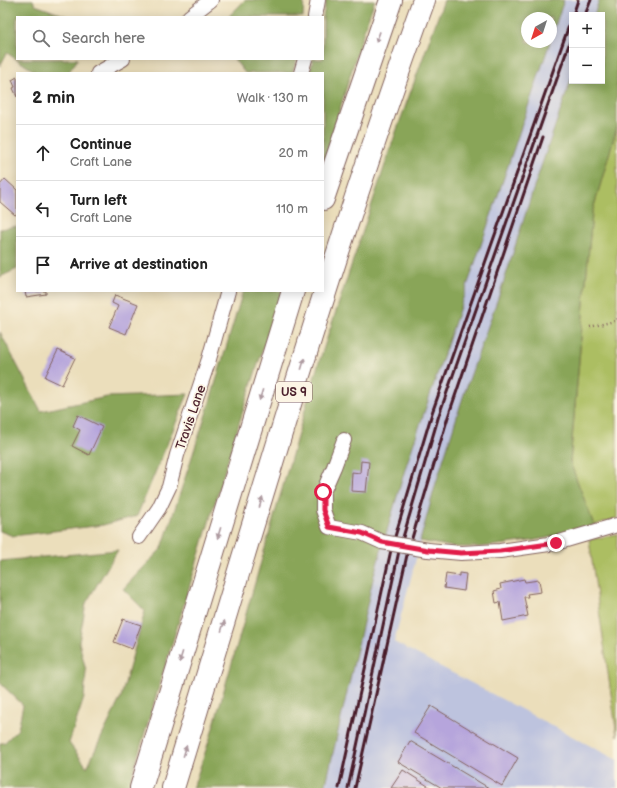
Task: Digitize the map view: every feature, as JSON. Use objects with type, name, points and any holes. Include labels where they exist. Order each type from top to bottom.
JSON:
[{"type":"highway","points":[[324,196],[391,0]]},
{"type":"highway","name":"US 9","points":[[173,788],[324,296],[378,130],[424,0]]},
{"type":"highway","name":"US 9","points":[[141,788],[293,292]]},
{"type":"street","points":[[190,16],[211,0]]},
{"type":"street","points":[[315,16],[318,0]]},
{"type":"street","points":[[100,72],[121,60]]},
{"type":"street","points":[[301,72],[305,60]]},
{"type":"street","name":"Travis Lane","points":[[139,537],[159,508],[168,487],[209,359],[228,292]]},
{"type":"street","points":[[344,440],[323,492],[323,510],[329,527],[362,533],[382,542],[428,550],[461,553],[500,551],[556,543],[617,525]]},
{"type":"path","points":[[590,328],[615,321],[617,319]]},
{"type":"shaded area","points":[[564,0],[599,0],[595,12],[569,12],[570,84],[534,187],[505,278],[463,397],[436,483],[394,642],[617,760],[617,788],[325,788],[374,575],[406,466],[548,48],[557,48],[557,20]]},
{"type":"green space","points":[[0,0],[33,0],[35,5],[66,16],[16,16],[16,59],[7,53],[0,66]]},
{"type":"green space","points":[[245,0],[304,0],[303,16],[229,16]]},
{"type":"green space","points":[[326,0],[375,0],[366,24],[324,161],[324,72],[310,72],[313,60],[324,60],[323,16]]},
{"type":"green space","points":[[444,0],[564,0],[557,20],[557,12],[521,12],[521,48],[548,48],[406,466],[374,575],[325,788],[193,788],[211,735],[317,368],[396,132]]},
{"type":"green space","points":[[599,0],[617,0],[617,127],[592,213],[570,462],[594,525],[567,534],[530,541],[482,547],[453,547],[420,541],[436,483],[463,397],[505,278],[534,187],[570,84],[605,84],[605,12],[595,12]]},
{"type":"green space","points":[[18,60],[77,60],[69,72],[36,72]]},
{"type":"green space","points":[[235,60],[297,60],[292,72],[244,72]]},
{"type":"green space","points":[[617,127],[617,518],[594,525],[570,463],[592,213]]},
{"type":"green space","points":[[16,226],[16,269],[0,277],[0,229]]},
{"type":"green space","points":[[243,292],[282,292],[245,404],[128,788],[0,788],[0,743],[4,743],[18,729],[23,705],[0,683],[0,561],[118,550],[86,603],[79,642],[86,671],[84,698],[69,743],[87,767],[121,697],[145,611],[123,589],[162,548],[208,408]]},
{"type":"green space","points":[[0,332],[41,411],[107,397],[188,394],[137,516],[103,525],[13,536],[0,531]]},
{"type":"green space","points":[[617,534],[617,736],[589,540]]},
{"type":"building","points":[[16,78],[16,95],[13,88],[15,87],[12,80]]},
{"type":"building","points":[[5,179],[16,189],[16,214],[0,202],[0,185]]},
{"type":"building","points":[[25,292],[46,292],[46,294],[26,297]]},
{"type":"building","points":[[115,295],[138,304],[126,334],[109,327],[118,306],[112,303]]},
{"type":"building","points":[[58,350],[75,358],[62,385],[45,377]]},
{"type":"building","points":[[78,415],[102,427],[89,455],[72,446],[80,430],[73,426]]},
{"type":"building","points":[[361,461],[369,462],[366,492],[351,491],[352,472],[360,473]]},
{"type":"building","points":[[459,573],[466,574],[464,591],[444,588],[446,574],[459,576]]},
{"type":"building","points":[[524,579],[525,582],[539,580],[541,592],[527,594],[528,597],[524,597],[528,616],[503,621],[500,602],[496,603],[494,591],[501,589],[500,584]]},
{"type":"building","points":[[123,619],[141,625],[132,649],[114,642]]},
{"type":"building","points":[[431,706],[518,758],[502,786],[414,733]]},
{"type":"building","points":[[410,741],[489,788],[442,788],[398,762]]},
{"type":"building","points":[[403,770],[431,788],[391,788]]},
{"type":"railway","points":[[574,12],[578,0]]},
{"type":"railway","points":[[586,12],[591,0]]},
{"type":"railway","points":[[339,788],[391,550],[432,413],[569,25]]},
{"type":"railway","points":[[348,788],[399,551],[439,415],[569,45]]},
{"type":"railway","points":[[355,788],[407,555],[448,417],[543,137]]},
{"type":"route","points":[[323,492],[323,510],[329,527],[362,533],[382,542],[428,550],[461,553],[500,551],[556,543]]}]
